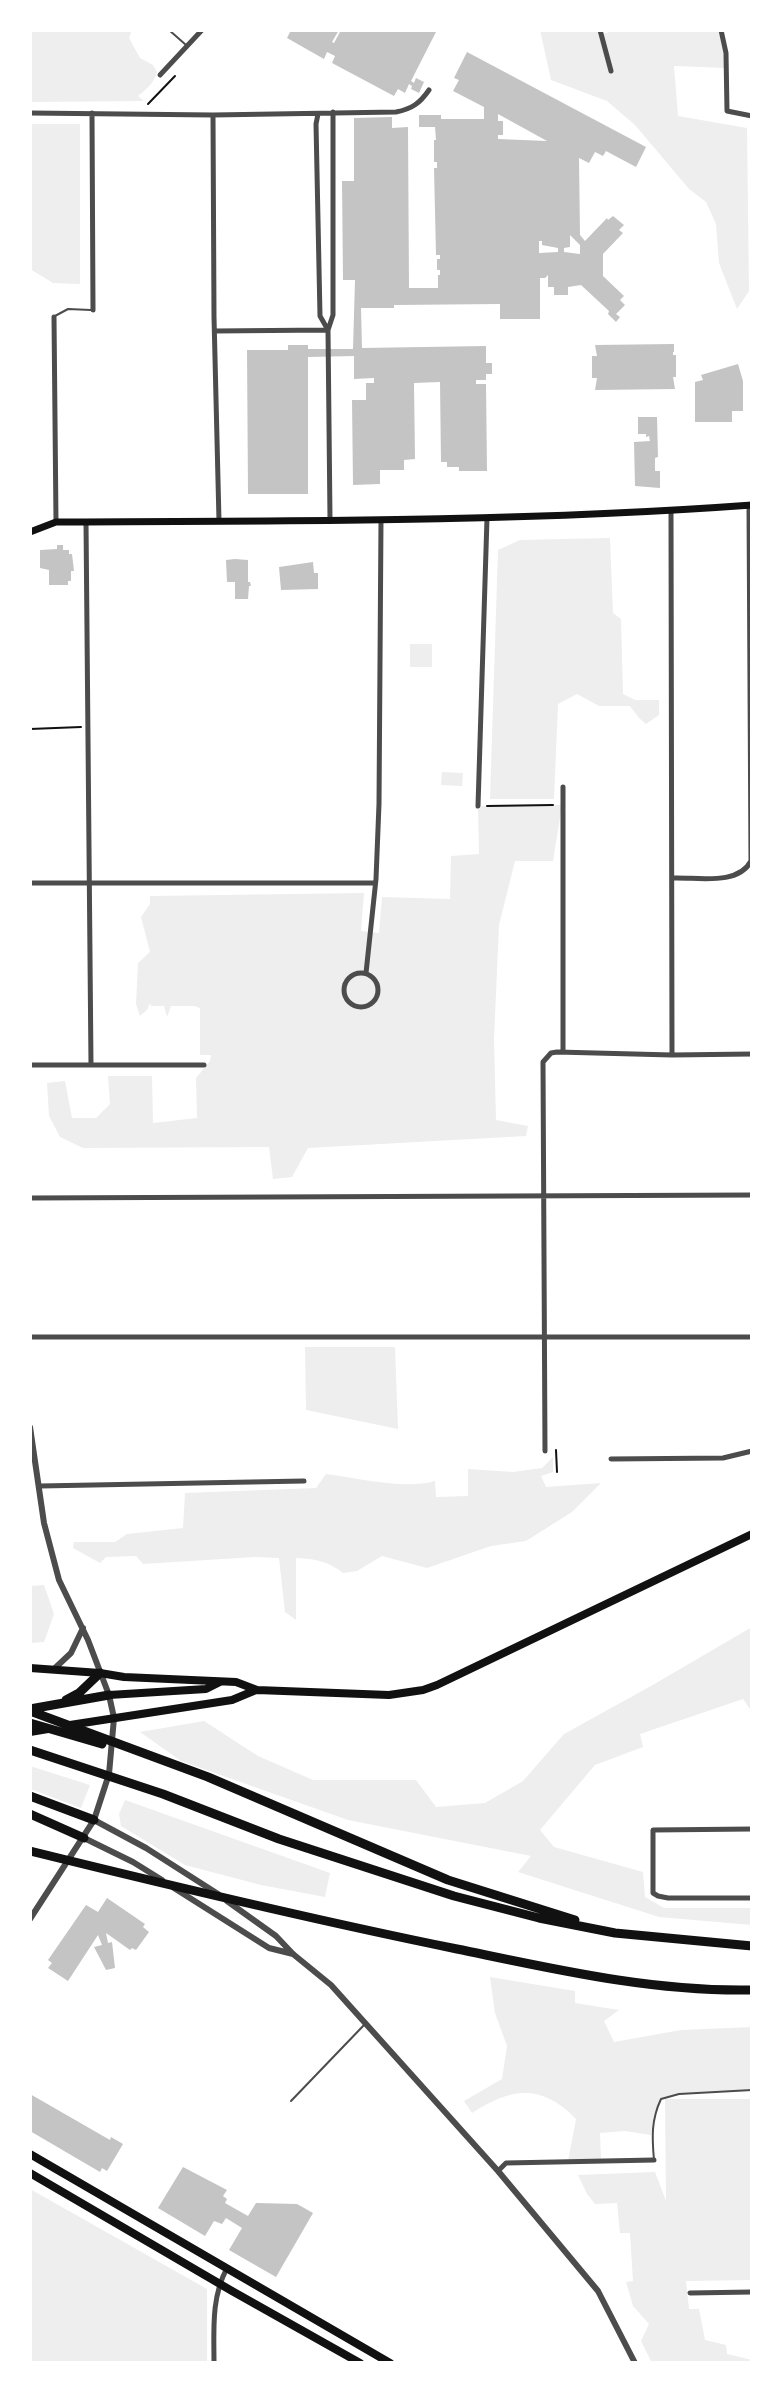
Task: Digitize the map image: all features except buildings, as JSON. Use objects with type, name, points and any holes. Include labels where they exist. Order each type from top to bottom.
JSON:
[{"type":"highway","points":[[57,1706],[79,1693],[100,1673]]},
{"type":"highway","points":[[30,1710],[109,1695]]},
{"type":"highway","points":[[30,1710],[276,1805],[448,1880],[615,1933]]},
{"type":"highway","points":[[30,1723],[170,1763]]},
{"type":"highway","points":[[30,1750],[163,1794],[378,1873],[539,1918],[615,1933],[752,1946]]},
{"type":"highway","points":[[30,1796],[94,1820]]},
{"type":"highway","points":[[30,1814],[84,1838]]},
{"type":"highway","points":[[30,1851],[510,1960],[642,1984],[752,1990]]},
{"type":"main road","points":[[30,532],[56,522],[487,518],[751,506]]},
{"type":"main road","points":[[30,1668],[124,1677],[236,1682],[257,1690],[389,1695],[423,1690],[752,1534]]},
{"type":"main road","points":[[109,1695],[206,1689],[221,1681]]},
{"type":"main road","points":[[30,1732],[232,1700],[257,1690]]},
{"type":"main road","points":[[30,2154],[390,2363]]},
{"type":"main road","points":[[30,2173],[360,2363]]},
{"type":"street","points":[[160,75],[202,30]]},
{"type":"street","points":[[600,30],[611,71]]},
{"type":"street","points":[[721,30],[726,53],[727,111],[752,116]]},
{"type":"street","points":[[30,113],[213,115],[396,112],[408,110],[420,102],[429,90]]},
{"type":"street","points":[[330,519],[328,330],[333,315],[333,112]]},
{"type":"street","points":[[92,113],[93,310]]},
{"type":"street","points":[[318,114],[320,316],[328,330]]},
{"type":"street","points":[[213,115],[219,521]]},
{"type":"street","points":[[54,317],[56,522]]},
{"type":"street","points":[[215,331],[328,330]]},
{"type":"street","points":[[673,878],[729,877],[743,872],[751,861],[751,506]]},
{"type":"street","points":[[671,511],[672,1055]]},
{"type":"street","points":[[478,806],[487,518]]},
{"type":"street","points":[[366,973],[375,883],[381,734],[381,520]]},
{"type":"street","points":[[86,522],[91,1065]]},
{"type":"street","points":[[563,787],[563,1052]]},
{"type":"street","points":[[30,883],[375,883]]},
{"type":"street","points":[[356,973],[366,973],[373,977],[377,994],[367,1006],[357,1007],[345,998],[345,982],[356,973]]},
{"type":"street","points":[[545,1451],[542,1068],[546,1057],[551,1053],[563,1052],[752,1054]]},
{"type":"street","points":[[30,1065],[204,1065]]},
{"type":"street","points":[[30,1198],[752,1195]]},
{"type":"street","points":[[30,1337],[752,1337]]},
{"type":"street","points":[[30,1427],[44,1523],[59,1580],[83,1628],[109,1695],[114,1718],[109,1774],[94,1820],[30,1919]]},
{"type":"street","points":[[611,1459],[723,1458],[752,1451]]},
{"type":"street","points":[[40,1486],[304,1481]]},
{"type":"street","points":[[54,1669],[71,1653],[83,1628]]},
{"type":"street","points":[[94,1820],[204,1884],[276,1936],[331,1985],[498,2171],[598,2291],[635,2363]]},
{"type":"street","points":[[752,1829],[653,1830],[653,1893],[668,1898],[752,1898]]},
{"type":"street","points":[[84,1838],[133,1862],[269,1948],[293,1954]]},
{"type":"street","points":[[498,2171],[506,2163],[654,2160]]},
{"type":"street","points":[[214,2363],[214,2302],[227,2268]]},
{"type":"street","points":[[690,2293],[752,2292]]},
{"type":"lane","points":[[169,30],[187,47]]},
{"type":"lane","points":[[54,317],[68,309],[93,310]]},
{"type":"lane","points":[[291,2101],[365,2024]]},
{"type":"lane","points":[[654,2160],[651,2135],[654,2113],[661,2099],[679,2094],[752,2090]]},
{"type":"path","points":[[148,104],[175,76]]},
{"type":"path","points":[[30,729],[88,727]]},
{"type":"path","points":[[478,806],[562,805]]},
{"type":"path","points":[[556,1450],[557,1472]]},
{"type":"shaded area","points":[[30,30],[132,30],[129,38],[140,58],[153,65],[157,72],[150,86],[138,96],[144,101],[30,102]]},
{"type":"shaded area","points":[[540,30],[600,30],[602,34],[617,30],[721,30],[727,68],[674,66],[678,116],[747,128],[749,291],[737,309],[719,263],[716,224],[706,202],[689,189],[635,125],[607,101],[551,80]]},
{"type":"shaded area","points":[[30,124],[80,124],[80,284],[53,283],[30,269]]},
{"type":"shaded area","points":[[610,538],[613,613],[621,619],[623,694],[635,700],[659,700],[659,715],[646,724],[630,706],[599,706],[577,694],[558,704],[554,799],[490,799],[498,550],[520,540]]},
{"type":"shaded area","points":[[410,644],[432,644],[432,667],[410,667]]},
{"type":"shaded area","points":[[442,772],[463,773],[462,786],[441,785]]},
{"type":"shaded area","points":[[562,805],[553,861],[515,861],[499,925],[494,1039],[496,1120],[528,1126],[526,1136],[308,1148],[292,1177],[273,1179],[269,1147],[83,1148],[60,1137],[49,1116],[47,1083],[65,1081],[72,1118],[96,1118],[110,1104],[108,1076],[152,1076],[153,1123],[197,1118],[196,1078],[210,1061],[211,1055],[200,1055],[200,1008],[171,1006],[167,1017],[164,1006],[151,1006],[150,1003],[140,1016],[136,1004],[138,963],[150,952],[141,917],[150,904],[150,896],[364,893],[361,931],[379,933],[382,897],[450,899],[451,856],[479,854],[478,806]]},
{"type":"shaded area","points":[[305,1347],[395,1347],[398,1429],[306,1410]]},
{"type":"shaded area","points":[[553,1457],[553,1472],[541,1476],[546,1487],[601,1483],[572,1512],[526,1541],[491,1546],[427,1568],[382,1556],[357,1571],[343,1573],[321,1561],[296,1558],[296,1620],[285,1612],[279,1558],[143,1564],[136,1556],[106,1557],[100,1563],[73,1548],[74,1542],[115,1542],[127,1534],[183,1528],[185,1493],[316,1488],[326,1474],[396,1484],[435,1481],[436,1497],[468,1496],[468,1469],[513,1472],[542,1468]]},
{"type":"shaded area","points":[[44,1585],[54,1614],[44,1642],[30,1643],[30,1586]]},
{"type":"shaded area","points":[[752,1627],[752,1712],[743,1699],[640,1734],[643,1747],[595,1765],[540,1830],[554,1847],[643,1872],[645,1897],[664,1908],[752,1908],[752,1925],[659,1917],[518,1872],[531,1856],[348,1820],[181,1761],[140,1732],[204,1721],[258,1756],[313,1780],[416,1780],[436,1807],[485,1803],[523,1781],[564,1734]]},
{"type":"shaded area","points":[[30,1766],[90,1785],[81,1808],[30,1789]]},
{"type":"shaded area","points":[[125,1800],[330,1873],[325,1897],[261,1885],[185,1865],[121,1826],[119,1814]]},
{"type":"shaded area","points":[[490,1977],[575,1991],[575,2003],[619,2010],[604,2021],[614,2042],[681,2030],[752,2027],[752,2090],[679,2094],[661,2099],[654,2113],[651,2135],[625,2131],[600,2133],[601,2160],[568,2161],[576,2119],[550,2099],[526,2093],[513,2094],[472,2113],[464,2101],[502,2079],[507,2046],[495,2013]]},
{"type":"shaded area","points":[[665,2099],[752,2099],[752,2280],[686,2281],[689,2309],[699,2309],[705,2340],[726,2345],[727,2354],[752,2360],[752,2363],[652,2363],[641,2341],[649,2324],[633,2306],[626,2282],[633,2281],[630,2233],[620,2233],[617,2203],[595,2204],[578,2175],[655,2172],[666,2201]]},
{"type":"shaded area","points":[[30,2189],[207,2289],[207,2363],[30,2363]]}]
